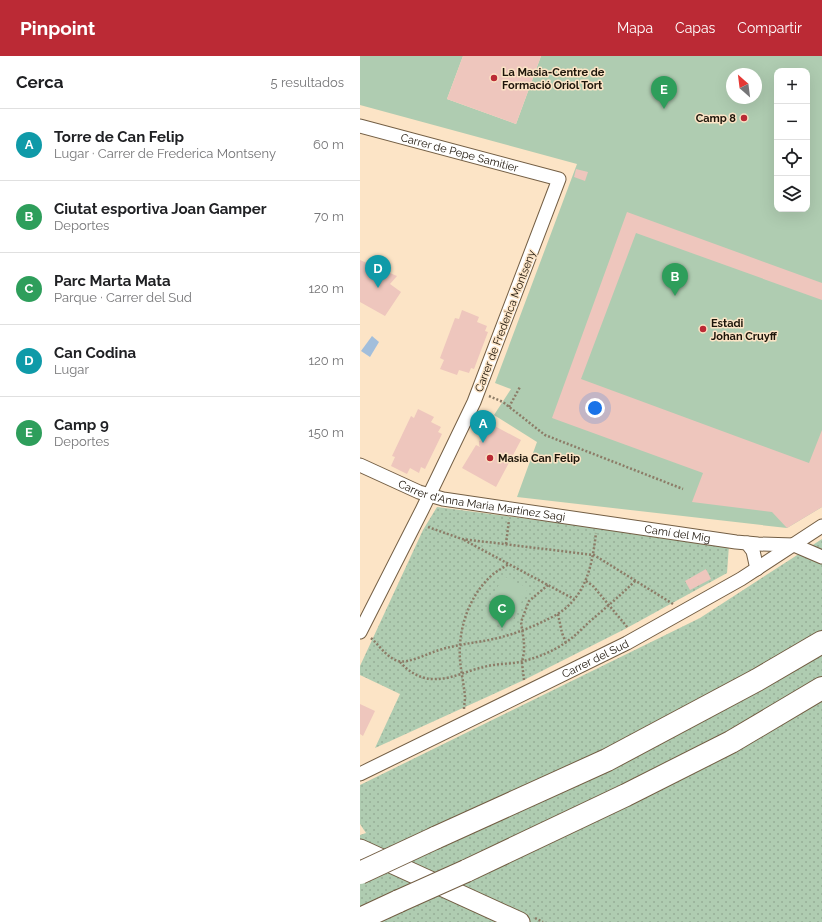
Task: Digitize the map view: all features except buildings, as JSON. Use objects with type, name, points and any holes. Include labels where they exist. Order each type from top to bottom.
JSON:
[{"type":"highway","points":[[360,873],[607,760],[757,680],[822,642]]},
{"type":"highway","points":[[360,919],[401,905],[445,881],[640,788],[731,742],[822,688]]},
{"type":"highway","points":[[380,922],[401,905]]},
{"type":"street","name":"Carrer de Pepe Samitier","points":[[360,127],[559,179]]},
{"type":"street","name":"Carrer de Frederica Montseny","points":[[360,632],[416,522],[474,402],[559,179]]},
{"type":"street","name":"Carrer d'Anna Maria Martínez Sagi","points":[[360,465],[428,495],[443,499],[603,522]]},
{"type":"street","name":"Camí del Mig","points":[[603,522],[747,543],[794,545],[822,558]]},
{"type":"street","name":"Carrer del Sud","points":[[360,774],[635,638],[680,614],[757,569],[822,526]]},
{"type":"street","points":[[747,543],[753,552],[757,569]]},
{"type":"street","points":[[360,849],[520,922]]},
{"type":"path","points":[[509,407],[520,387]]},
{"type":"path","points":[[503,402],[545,435],[683,488]]},
{"type":"path","points":[[506,544],[512,509]]},
{"type":"path","points":[[416,522],[462,539],[574,599]]},
{"type":"path","points":[[399,662],[417,658],[437,650],[460,644],[489,640],[531,628],[566,609],[586,581],[603,522]]},
{"type":"path","points":[[462,539],[594,555],[672,602],[680,614]]},
{"type":"path","points":[[468,721],[463,708],[465,698],[461,673],[460,644],[464,620],[468,608],[486,580],[509,564]]},
{"type":"path","points":[[360,632],[372,639],[384,653],[399,662],[416,676],[436,679],[446,678],[485,666],[535,658],[554,650],[566,643],[609,606],[636,580]]},
{"type":"path","points":[[586,581],[593,586],[628,627],[635,638]]},
{"type":"path","points":[[528,691],[524,680],[524,642],[521,631],[521,622],[530,601],[548,585]]},
{"type":"path","points":[[558,614],[566,643]]},
{"type":"green space","points":[[360,56],[463,56],[447,99],[516,124],[541,56],[822,56],[822,507],[787,528],[517,497],[537,442],[494,415],[511,389],[495,383],[577,164],[360,105]]},
{"type":"green space","points":[[437,507],[729,545],[727,573],[625,629],[524,680],[375,748],[400,694],[360,675],[360,666],[423,530]]},
{"type":"green space","points":[[822,539],[822,922],[360,922],[360,835],[366,833],[360,824],[360,785],[700,618]]},
{"type":"green space","points":[[503,576],[528,588],[508,630],[483,618]]},
{"type":"water","points":[[372,336],[379,342],[370,357],[361,351]]},
{"type":"place","name":"La Masia-Centre de Formació Oriol Tort","points":[[494,78]]},
{"type":"place","name":"Camp 9","points":[[664,109]]},
{"type":"place","name":"Camp 8","points":[[744,118]]},
{"type":"place","name":"Can Codina","points":[[378,288]]},
{"type":"place","name":"Ciutat esportiva Joan Gamper","points":[[675,296]]},
{"type":"place","name":"Estadi Johan Cruyff","points":[[703,329]]},
{"type":"place","name":"Torre de Can Felip","points":[[483,443]]},
{"type":"place","name":"Masia Can Felip","points":[[490,458]]},
{"type":"place","name":"Parc Marta Mata","points":[[502,628]]}]
